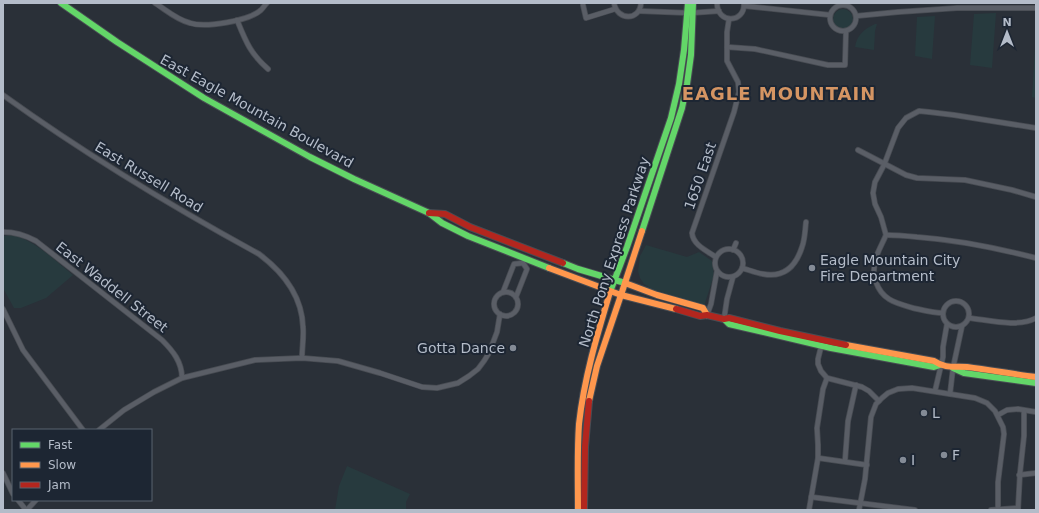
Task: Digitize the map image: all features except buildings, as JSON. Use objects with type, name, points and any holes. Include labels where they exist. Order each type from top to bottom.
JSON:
[{"type":"main road","name":"East Eagle Mountain Boulevard","points":[[61,3],[158,69],[204,98],[252,125],[354,179],[429,213],[442,223],[524,261],[621,296],[654,303],[700,316],[708,315],[724,319],[729,318],[778,331],[848,346],[934,360],[940,365],[953,368],[964,373],[1036,383]]},
{"type":"main road","name":"North Pony Express Parkway","points":[[584,510],[584,453],[588,408],[596,372],[682,108],[691,55],[690,13],[688,3]]},
{"type":"main road","name":"North Pony Express Parkway","points":[[578,510],[578,457],[581,411],[592,352],[614,280],[627,247],[671,118],[679,84],[690,13],[693,3]]},
{"type":"main road","name":"East Eagle Mountain Boulevard","points":[[429,213],[444,214],[482,231],[578,269],[703,308],[708,315]]},
{"type":"main road","name":"East Eagle Mountain Boulevard","points":[[724,319],[729,324],[778,337],[881,359],[934,367],[940,365]]},
{"type":"main road","name":"East Eagle Mountain Boulevard","points":[[953,368],[965,367],[1036,377]]},
{"type":"street","points":[[155,3],[190,24],[201,25],[248,17],[260,11],[267,3]]},
{"type":"street","points":[[614,3],[615,9],[620,15],[628,17],[635,15],[639,10],[641,3]]},
{"type":"street","points":[[718,3],[717,8],[719,11],[723,16],[729,19],[734,19],[741,14],[744,5],[830,15]]},
{"type":"street","points":[[847,4],[854,10],[856,20],[853,26],[846,31],[839,31],[832,26],[829,20],[830,15],[833,8],[838,5],[847,4]]},
{"type":"street","points":[[582,5],[586,18],[615,9]]},
{"type":"street","points":[[856,16],[957,8],[1036,8]]},
{"type":"street","points":[[639,10],[690,13],[719,11]]},
{"type":"street","name":"1650 East","points":[[716,258],[696,244],[692,233],[739,92],[738,82],[727,60],[727,32],[729,19]]},
{"type":"street","points":[[237,20],[251,51],[268,69]]},
{"type":"street","points":[[727,46],[755,50],[828,65],[846,65],[846,31]]},
{"type":"street","name":"East Russell Road","points":[[3,95],[106,165],[172,205],[259,254],[272,264],[290,285],[299,304],[303,326],[302,358]]},
{"type":"street","points":[[943,313],[920,310],[894,302],[879,290],[874,277],[876,254],[886,235],[882,217],[875,204],[873,193],[875,182],[884,165],[901,122],[919,111],[954,114],[1036,128]]},
{"type":"street","points":[[858,150],[884,165],[906,175],[918,178],[965,180],[1012,190],[1036,197]]},
{"type":"street","points":[[742,268],[764,275],[779,274],[789,270],[794,265],[802,247],[806,222]]},
{"type":"street","name":"East Waddell Street","points":[[3,232],[28,236],[36,241],[162,340],[177,358],[182,369],[182,378]]},
{"type":"street","points":[[886,235],[946,240],[1000,249],[1036,258]]},
{"type":"street","points":[[733,250],[736,243]]},
{"type":"street","points":[[708,315],[717,271],[715,264],[716,258],[720,252],[730,249],[740,255],[743,264],[740,272],[733,277],[727,299],[724,319]]},
{"type":"street","points":[[516,298],[527,269],[524,261],[529,250]]},
{"type":"street","points":[[503,292],[511,293],[516,298],[518,304],[514,313],[505,316],[496,311],[494,304],[495,299],[503,292],[514,264],[524,261]]},
{"type":"street","points":[[717,271],[724,276],[733,277]]},
{"type":"street","points":[[935,391],[943,357],[943,347],[947,324],[943,313],[947,305],[955,301],[967,306],[969,318],[966,323],[957,327],[947,324]]},
{"type":"street","points":[[3,309],[23,350],[82,429]]},
{"type":"street","points":[[100,429],[124,410],[154,392],[182,378],[255,360],[302,358],[338,361],[422,387],[437,388],[458,383],[478,369],[489,353],[497,332],[500,314]]},
{"type":"street","points":[[969,318],[1010,323],[1026,322],[1036,318]]},
{"type":"street","points":[[950,394],[953,368],[962,326]]},
{"type":"street","points":[[820,346],[818,364],[827,378],[862,387],[869,391],[878,403]]},
{"type":"street","points":[[809,510],[818,458],[817,428],[823,389],[827,378]]},
{"type":"street","points":[[845,461],[848,421],[856,385]]},
{"type":"street","points":[[859,510],[867,464],[871,417],[878,403],[888,393],[898,389],[912,388],[975,398],[991,407],[998,415],[1004,434],[998,482],[998,510]]},
{"type":"street","points":[[998,415],[1007,410],[1018,409],[1036,412]]},
{"type":"street","points":[[991,510],[1018,509],[1024,436],[1024,411]]},
{"type":"street","points":[[818,458],[867,464]]},
{"type":"street","points":[[3,473],[12,492]]},
{"type":"street","points":[[1020,475],[1036,473]]},
{"type":"street","points":[[811,496],[915,510]]},
{"type":"street","points":[[19,501],[27,510],[35,501]]},
{"type":"green space","points":[[843,9],[850,12],[853,19],[850,26],[843,29],[836,26],[833,19],[836,12]]},
{"type":"green space","points":[[996,13],[992,68],[970,65],[974,14]]},
{"type":"green space","points":[[935,16],[932,59],[915,56],[917,17]]},
{"type":"green space","points":[[877,24],[874,50],[855,47],[857,39],[862,33]]},
{"type":"green space","points":[[1036,32],[1036,98],[1032,97]]},
{"type":"green space","points":[[14,235],[31,242],[73,275],[46,298],[21,308],[14,308],[3,288],[3,236]]},
{"type":"green space","points":[[646,245],[687,257],[699,252],[712,261],[714,275],[704,306],[652,289],[644,284],[638,271],[640,256]]},
{"type":"green space","points":[[347,466],[410,494],[406,502],[406,510],[335,510],[339,486]]},
{"type":"traffic: fast","points":[[61,3],[117,42],[204,98],[310,157],[429,213],[442,223],[468,236],[549,268]]},
{"type":"traffic: fast","points":[[610,292],[671,118],[679,84],[684,50],[688,3]]},
{"type":"traffic: fast","points":[[642,231],[682,108],[691,55],[693,3]]},
{"type":"traffic: fast","points":[[563,263],[625,283]]},
{"type":"traffic: fast","points":[[724,319],[729,324],[831,348],[934,367],[940,365]]},
{"type":"traffic: fast","points":[[953,368],[964,373],[1036,383]]},
{"type":"traffic: slow","points":[[549,268],[621,295],[642,231]]},
{"type":"traffic: slow","points":[[625,283],[657,295],[703,308],[707,315]]},
{"type":"traffic: slow","points":[[578,510],[578,445],[581,407],[600,324],[610,292]]},
{"type":"traffic: slow","points":[[589,401],[597,366],[621,295],[676,309]]},
{"type":"traffic: slow","points":[[846,345],[934,361],[938,364],[950,367],[967,367],[1036,377]]},
{"type":"traffic: jam","points":[[429,213],[445,214],[470,227],[563,263]]},
{"type":"traffic: jam","points":[[676,309],[700,316],[707,315],[724,319],[729,318],[846,345]]},
{"type":"traffic: jam","points":[[584,510],[585,447],[589,401]]},
{"type":"place","name":"Eagle Mountain City Fire Department","points":[[812,268]]},
{"type":"place","name":"Gotta Dance","points":[[513,348]]},
{"type":"place","name":"L","points":[[924,413]]},
{"type":"place","name":"F","points":[[944,455]]},
{"type":"place","name":"I","points":[[903,460]]},
{"type":"district","name":"EAGLE MOUNTAIN","points":[[779,93]]}]
